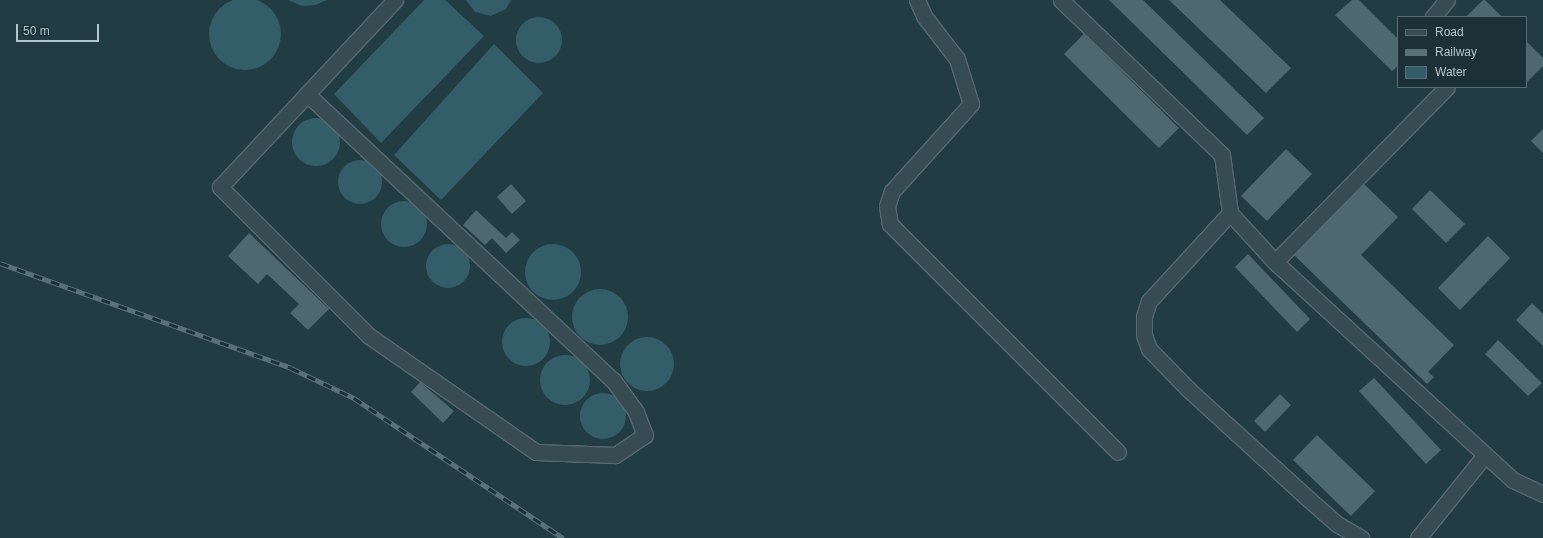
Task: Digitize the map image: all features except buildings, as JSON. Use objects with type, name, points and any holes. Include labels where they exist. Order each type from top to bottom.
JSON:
[{"type":"lane","points":[[308,94],[613,380],[636,412],[645,435],[615,455],[536,452],[369,336],[220,188],[395,0]]},
{"type":"lane","points":[[917,0],[924,16],[957,59],[971,104],[892,191],[887,206],[890,224],[1118,452]]},
{"type":"lane","points":[[1061,0],[1222,155],[1230,214],[1275,262],[1513,480],[1543,494]]},
{"type":"lane","points":[[1434,16],[1447,0]]},
{"type":"lane","points":[[1275,262],[1446,88]]},
{"type":"lane","points":[[1230,214],[1150,301],[1144,316],[1144,335],[1149,349],[1188,389],[1304,495],[1337,524],[1361,538]]},
{"type":"lane","points":[[1418,538],[1485,455]]},
{"type":"water","points":[[238,-1],[252,-1],[265,4],[275,14],[280,27],[280,41],[275,54],[265,64],[252,69],[238,69],[225,64],[215,54],[210,41],[210,27],[215,14],[225,4]]},
{"type":"water","points":[[288,0],[327,0],[315,5],[302,6]]},
{"type":"water","points":[[424,0],[445,0],[484,36],[381,143],[334,94]]},
{"type":"water","points":[[466,0],[511,0],[506,9],[491,16],[475,12]]},
{"type":"water","points":[[539,17],[552,21],[558,27],[562,40],[558,53],[552,59],[539,63],[526,59],[520,53],[516,40],[520,27],[526,21]]},
{"type":"water","points":[[494,44],[543,93],[441,200],[394,155]]},
{"type":"water","points":[[316,118],[325,120],[333,125],[338,133],[340,142],[338,151],[333,159],[325,164],[316,166],[307,164],[299,159],[294,151],[292,142],[294,133],[299,125],[307,120]]},
{"type":"water","points":[[356,160],[364,160],[369,161],[376,166],[381,173],[381,191],[376,198],[369,203],[356,204],[348,201],[341,194],[338,186],[338,178],[341,170],[348,163]]},
{"type":"water","points":[[404,201],[417,205],[423,211],[427,224],[423,237],[417,243],[404,247],[391,243],[385,237],[381,224],[385,211],[391,205]]},
{"type":"water","points":[[444,244],[452,244],[457,245],[464,250],[469,257],[469,275],[464,282],[457,287],[444,288],[436,285],[429,278],[426,270],[426,262],[429,254],[436,247]]},
{"type":"water","points":[[547,244],[559,244],[569,248],[577,256],[581,266],[581,278],[577,288],[569,296],[559,300],[547,300],[537,296],[529,288],[525,278],[525,266],[529,256],[537,248]]},
{"type":"water","points":[[600,289],[615,294],[623,302],[628,317],[623,332],[615,340],[600,345],[585,340],[577,332],[572,317],[577,302],[585,294]]},
{"type":"water","points":[[521,318],[531,318],[543,325],[550,337],[550,347],[543,359],[531,366],[521,366],[513,362],[506,355],[502,347],[502,337],[506,329],[513,322]]},
{"type":"water","points":[[642,337],[652,337],[662,341],[670,349],[674,359],[674,369],[670,379],[662,387],[652,391],[642,391],[632,387],[624,379],[620,369],[620,359],[624,349],[632,341]]},
{"type":"water","points":[[565,355],[579,359],[586,366],[590,380],[586,394],[579,401],[565,405],[551,401],[544,394],[540,380],[544,366],[551,359]]},
{"type":"water","points":[[603,393],[616,397],[622,403],[626,416],[622,429],[616,435],[603,439],[590,435],[584,429],[580,416],[584,403],[590,397]]},
{"type":"railway","points":[[0,263],[291,368],[354,398],[563,538]]}]
